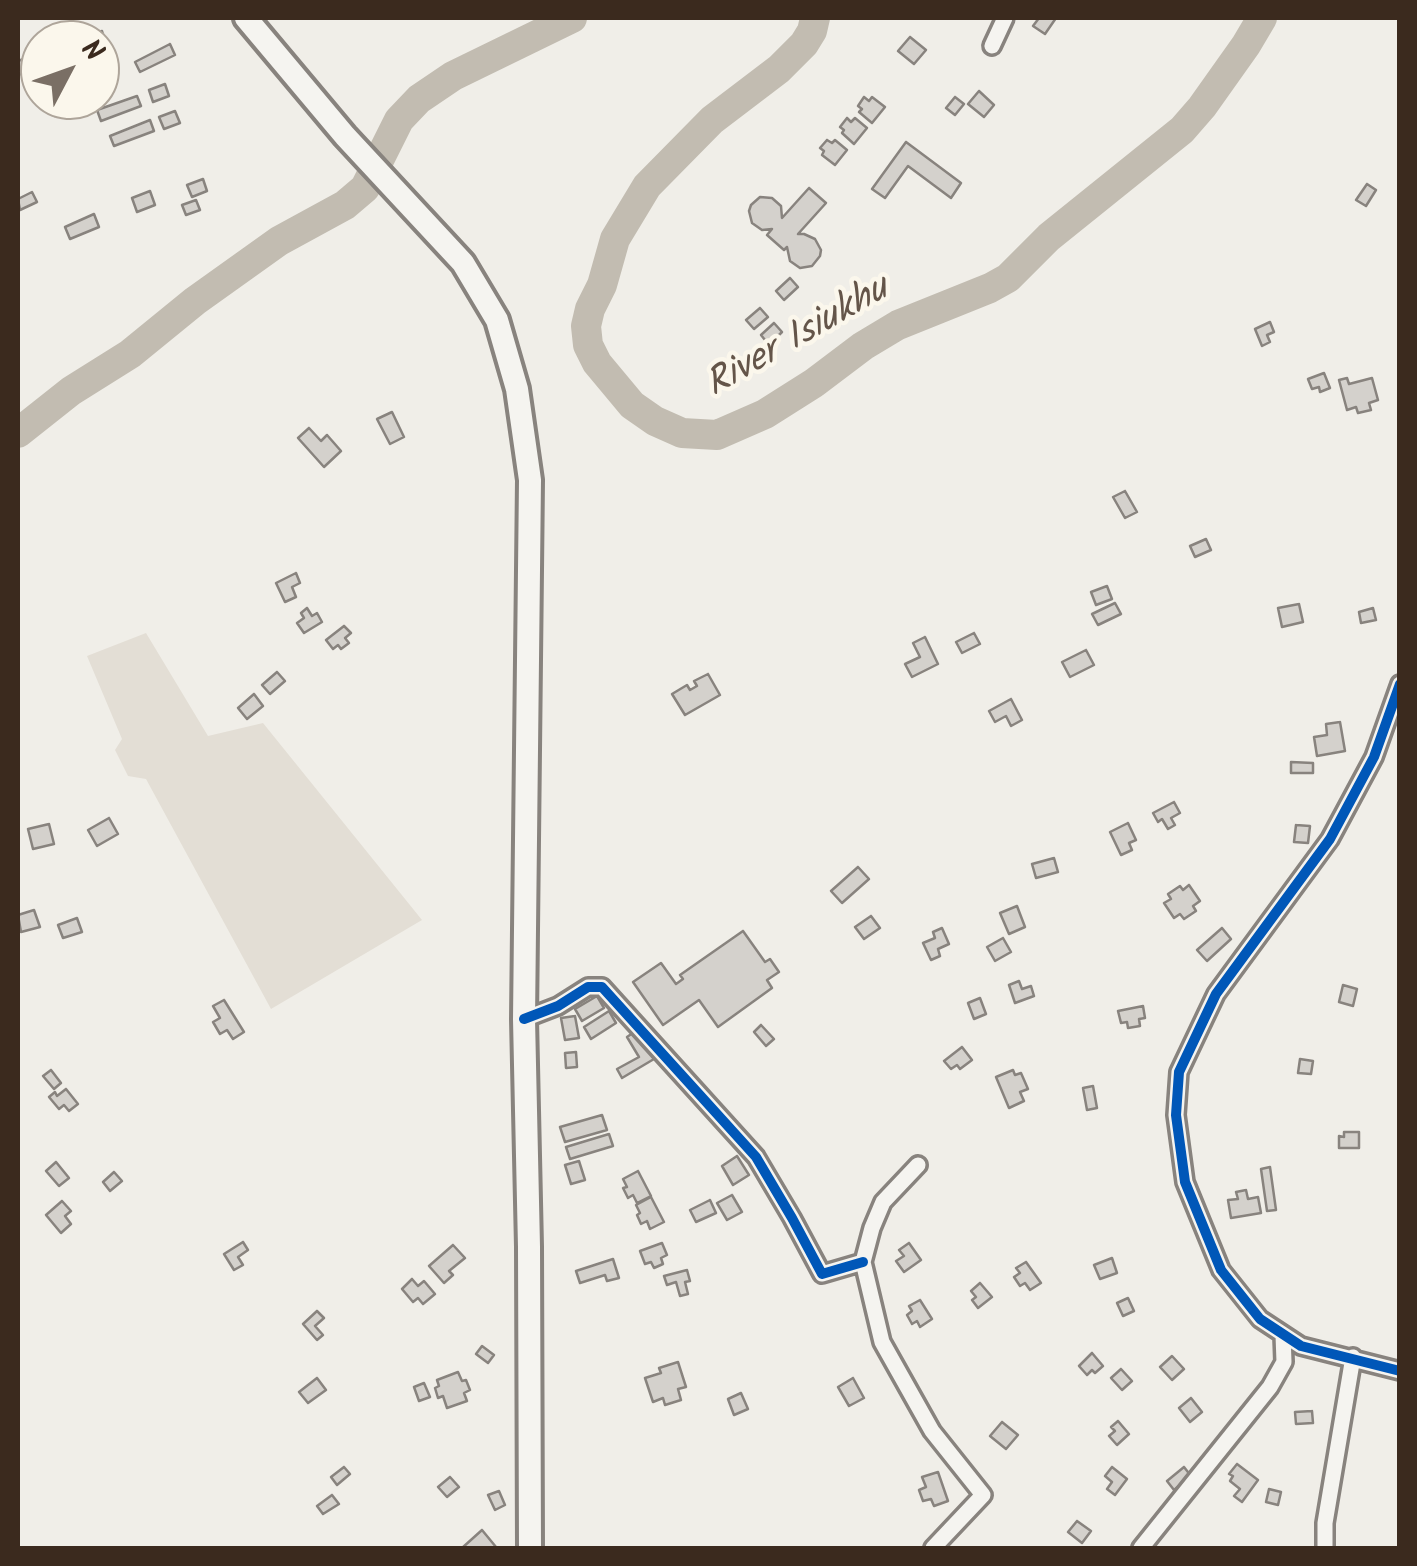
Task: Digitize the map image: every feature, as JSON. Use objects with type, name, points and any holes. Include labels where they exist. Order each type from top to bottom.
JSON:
[{"type":"main road","points":[[246,18],[345,136],[463,263],[497,320],[517,389],[530,480],[524,1019],[530,1548]]},
{"type":"street","points":[[992,46],[1005,18]]},
{"type":"street","points":[[1400,684],[1374,757],[1330,840],[1216,994],[1179,1072],[1176,1115],[1185,1182],[1222,1270],[1260,1318],[1301,1346],[1400,1370]]},
{"type":"street","points":[[524,1019],[558,1006],[588,987],[602,987],[756,1157],[822,1274],[863,1262]]},
{"type":"street","points":[[918,1165],[882,1202],[863,1262],[882,1342],[932,1431],[983,1495],[934,1548]]},
{"type":"street","points":[[1141,1548],[1270,1387],[1284,1362],[1283,1335]]},
{"type":"street","points":[[1325,1548],[1325,1522],[1352,1357]]},
{"type":"shaded area","points":[[146,633],[208,736],[263,723],[422,920],[271,1009],[146,779],[128,776],[115,750],[122,739],[87,656]]},
{"type":"building","points":[[1039,18],[1056,18],[1045,34],[1033,26]]},
{"type":"building","points":[[910,37],[926,50],[914,64],[898,51]]},
{"type":"building","points":[[170,44],[175,55],[140,72],[135,62]]},
{"type":"building","points":[[165,84],[169,96],[153,102],[149,90]]},
{"type":"building","points":[[979,91],[994,105],[984,117],[968,104]]},
{"type":"building","points":[[137,96],[141,106],[120,114],[120,102]]},
{"type":"building","points":[[864,97],[869,101],[872,97],[885,107],[872,123],[859,112]]},
{"type":"building","points":[[955,97],[964,104],[955,115],[946,108]]},
{"type":"building","points":[[175,111],[180,123],[164,129],[159,117]]},
{"type":"building","points":[[847,118],[851,122],[855,118],[867,128],[854,144],[840,127]]},
{"type":"building","points":[[150,120],[154,131],[114,146],[110,136]]},
{"type":"building","points":[[827,140],[835,140],[847,150],[835,165],[822,155],[824,151],[820,148]]},
{"type":"building","points":[[906,142],[961,183],[951,198],[908,166],[885,198],[872,189]]},
{"type":"building","points":[[203,179],[207,191],[192,197],[187,185]]},
{"type":"building","points":[[1367,184],[1376,190],[1366,206],[1356,200]]},
{"type":"building","points":[[809,188],[826,203],[798,234],[815,239],[821,250],[812,266],[800,268],[790,261],[787,247],[784,250],[767,235],[772,229],[762,230],[752,223],[749,211],[760,197],[772,198],[781,206],[782,218]]},
{"type":"building","points":[[150,191],[155,205],[137,212],[132,198]]},
{"type":"building","points":[[32,192],[37,202],[20,210],[18,199]]},
{"type":"building","points":[[196,200],[200,210],[186,215],[182,205]]},
{"type":"building","points":[[94,214],[99,227],[70,239],[65,227]]},
{"type":"building","points":[[790,278],[798,287],[784,300],[776,291]]},
{"type":"building","points":[[760,308],[768,317],[754,329],[746,320]]},
{"type":"building","points":[[1270,322],[1274,332],[1267,335],[1270,342],[1262,346],[1255,329]]},
{"type":"building","points":[[774,323],[782,332],[769,345],[761,335]]},
{"type":"building","points":[[1324,373],[1330,388],[1320,392],[1319,387],[1312,389],[1308,379]]},
{"type":"building","points":[[1347,378],[1349,384],[1372,378],[1378,400],[1369,403],[1371,410],[1347,410],[1339,380]]},
{"type":"building","points":[[392,412],[404,437],[390,444],[377,419]]},
{"type":"building","points":[[309,428],[321,441],[327,435],[341,451],[324,467],[298,438]]},
{"type":"building","points":[[1125,491],[1137,512],[1125,518],[1113,497]]},
{"type":"building","points":[[1206,539],[1211,550],[1195,557],[1190,546]]},
{"type":"building","points":[[296,573],[300,583],[292,587],[296,597],[285,602],[276,583]]},
{"type":"building","points":[[1107,586],[1112,599],[1096,605],[1091,592]]},
{"type":"building","points":[[1115,603],[1121,614],[1098,625],[1092,614]]},
{"type":"building","points":[[1299,604],[1303,622],[1282,627],[1278,608]]},
{"type":"building","points":[[307,608],[312,616],[317,613],[322,622],[304,633],[297,623],[304,618],[301,613]]},
{"type":"building","points":[[1373,608],[1376,620],[1361,623],[1359,612]]},
{"type":"building","points":[[344,626],[351,633],[345,638],[349,643],[333,649],[326,640]]},
{"type":"building","points":[[974,633],[980,644],[962,653],[956,642]]},
{"type":"building","points":[[925,637],[938,664],[912,677],[905,664],[920,657],[913,643]]},
{"type":"building","points":[[1086,650],[1094,665],[1070,677],[1062,662]]},
{"type":"building","points":[[277,672],[285,681],[270,694],[262,685]]},
{"type":"building","points":[[708,674],[720,695],[685,715],[672,694],[687,685],[690,690],[697,686],[694,681]]},
{"type":"building","points":[[254,694],[263,706],[247,719],[238,708]]},
{"type":"building","points":[[1011,699],[1022,720],[1011,726],[1006,716],[995,722],[989,711]]},
{"type":"building","points":[[1340,722],[1345,751],[1317,756],[1314,737],[1327,735],[1326,724]]},
{"type":"building","points":[[1291,762],[1313,763],[1313,773],[1291,773]]},
{"type":"building","points":[[1174,802],[1180,813],[1171,818],[1175,825],[1168,829],[1153,813]]},
{"type":"building","points":[[109,818],[118,834],[97,846],[88,830]]},
{"type":"building","points":[[1128,823],[1136,840],[1129,843],[1132,850],[1121,855],[1110,832]]},
{"type":"building","points":[[49,824],[54,844],[33,849],[28,829]]},
{"type":"building","points":[[1296,825],[1310,826],[1308,843],[1294,842]]},
{"type":"building","points":[[1054,858],[1058,872],[1036,878],[1032,864]]},
{"type":"building","points":[[858,867],[869,879],[842,903],[831,891]]},
{"type":"building","points":[[1189,885],[1200,901],[1193,906],[1196,911],[1184,919],[1180,914],[1174,918],[1164,903],[1171,899],[1168,894]]},
{"type":"building","points":[[1017,906],[1025,927],[1009,934],[1000,913]]},
{"type":"building","points":[[34,910],[40,927],[21,932],[18,915]]},
{"type":"building","points":[[871,916],[880,928],[864,939],[855,927]]},
{"type":"building","points":[[77,918],[82,932],[63,938],[58,925]]},
{"type":"building","points":[[942,928],[949,944],[938,949],[940,956],[931,960],[923,943],[935,938],[933,932]]},
{"type":"building","points":[[1222,928],[1231,939],[1207,961],[1197,950]]},
{"type":"building","points":[[743,931],[765,962],[770,959],[779,972],[767,980],[772,988],[718,1027],[699,1000],[663,1025],[633,982],[661,963],[676,984],[683,979],[680,975]]},
{"type":"building","points":[[1003,938],[1011,952],[995,961],[987,947]]},
{"type":"building","points":[[1019,981],[1022,989],[1031,986],[1034,996],[1015,1003],[1009,985]]},
{"type":"building","points":[[1343,985],[1357,989],[1353,1006],[1339,1002]]},
{"type":"building","points":[[597,996],[604,1008],[582,1021],[575,1009]]},
{"type":"building","points":[[980,998],[986,1014],[974,1019],[968,1003]]},
{"type":"building","points":[[224,1000],[244,1032],[233,1039],[227,1030],[220,1034],[213,1022],[220,1018],[213,1006]]},
{"type":"building","points":[[1143,1006],[1145,1018],[1139,1019],[1140,1026],[1128,1028],[1127,1022],[1121,1023],[1118,1011]]},
{"type":"building","points":[[609,1011],[616,1023],[591,1039],[584,1027]]},
{"type":"building","points":[[575,1016],[579,1038],[565,1040],[561,1018]]},
{"type":"building","points":[[761,1025],[774,1039],[766,1046],[754,1032]]},
{"type":"building","points":[[637,1030],[654,1059],[622,1078],[617,1069],[639,1057],[627,1037]]},
{"type":"building","points":[[962,1047],[972,1060],[960,1069],[957,1065],[951,1069],[944,1061]]},
{"type":"building","points":[[576,1052],[577,1067],[566,1068],[565,1053]]},
{"type":"building","points":[[1300,1059],[1313,1061],[1311,1074],[1298,1073]]},
{"type":"building","points":[[51,1070],[61,1083],[54,1089],[43,1076]]},
{"type":"building","points":[[1013,1070],[1015,1075],[1021,1073],[1028,1089],[1020,1092],[1024,1101],[1009,1108],[996,1077]]},
{"type":"building","points":[[1093,1086],[1097,1108],[1087,1110],[1083,1088]]},
{"type":"building","points":[[66,1089],[78,1104],[69,1111],[64,1105],[59,1109],[49,1097]]},
{"type":"building","points":[[602,1115],[607,1130],[565,1142],[560,1127]]},
{"type":"building","points":[[1344,1132],[1359,1132],[1359,1148],[1339,1148],[1339,1136],[1344,1137]]},
{"type":"building","points":[[609,1134],[613,1146],[570,1159],[566,1147]]},
{"type":"building","points":[[737,1156],[749,1175],[733,1185],[722,1166]]},
{"type":"building","points":[[579,1161],[585,1180],[571,1184],[565,1165]]},
{"type":"building","points":[[56,1162],[69,1178],[59,1186],[46,1171]]},
{"type":"building","points":[[1270,1167],[1276,1210],[1267,1211],[1261,1169]]},
{"type":"building","points":[[638,1171],[651,1196],[637,1203],[633,1195],[628,1198],[623,1179]]},
{"type":"building","points":[[114,1172],[122,1181],[110,1191],[103,1182]]},
{"type":"building","points":[[1246,1190],[1248,1199],[1258,1197],[1261,1213],[1231,1218],[1228,1200],[1238,1199],[1236,1192]]},
{"type":"building","points":[[732,1195],[742,1212],[727,1220],[717,1203]]},
{"type":"building","points":[[651,1197],[664,1222],[650,1229],[647,1221],[641,1224],[636,1205]]},
{"type":"building","points":[[710,1200],[716,1213],[696,1222],[690,1210]]},
{"type":"building","points":[[62,1201],[71,1211],[65,1216],[71,1224],[61,1233],[46,1215]]},
{"type":"building","points":[[243,1242],[248,1250],[238,1257],[243,1265],[234,1270],[224,1254]]},
{"type":"building","points":[[662,1243],[667,1255],[661,1258],[663,1264],[654,1268],[651,1262],[645,1264],[640,1251]]},
{"type":"building","points":[[909,1243],[921,1260],[904,1272],[896,1261],[904,1256],[899,1250]]},
{"type":"building","points":[[453,1245],[465,1258],[449,1271],[453,1275],[444,1283],[429,1266]]},
{"type":"building","points":[[1112,1258],[1117,1273],[1100,1279],[1094,1265]]},
{"type":"building","points":[[613,1259],[619,1278],[607,1281],[605,1275],[580,1283],[576,1271]]},
{"type":"building","points":[[1026,1262],[1041,1283],[1030,1290],[1025,1283],[1020,1286],[1014,1277],[1020,1273],[1016,1268]]},
{"type":"building","points":[[687,1270],[688,1294],[680,1296],[676,1282],[667,1285],[664,1276]]},
{"type":"building","points":[[412,1279],[418,1286],[424,1281],[435,1294],[423,1304],[418,1298],[413,1302],[402,1289]]},
{"type":"building","points":[[980,1283],[992,1297],[978,1308],[971,1291]]},
{"type":"building","points":[[1128,1298],[1134,1311],[1123,1316],[1117,1303]]},
{"type":"building","points":[[920,1300],[932,1319],[920,1327],[917,1321],[912,1324],[907,1315],[912,1311],[909,1306]]},
{"type":"building","points":[[317,1311],[324,1318],[315,1326],[323,1335],[317,1340],[303,1324]]},
{"type":"building","points":[[482,1346],[494,1355],[488,1363],[476,1354]]},
{"type":"building","points":[[1092,1353],[1103,1366],[1087,1375],[1079,1366]]},
{"type":"building","points":[[1172,1356],[1184,1369],[1172,1380],[1160,1367]]},
{"type":"building","points":[[678,1362],[686,1387],[678,1389],[681,1400],[665,1405],[663,1398],[653,1402],[645,1378]]},
{"type":"building","points":[[1121,1369],[1132,1381],[1122,1390],[1111,1378]]},
{"type":"building","points":[[458,1372],[470,1390],[464,1393],[467,1401],[447,1408],[443,1396],[438,1398],[437,1380]]},
{"type":"building","points":[[317,1378],[326,1390],[308,1403],[299,1392]]},
{"type":"building","points":[[853,1378],[864,1398],[849,1406],[838,1387]]},
{"type":"building","points":[[424,1383],[430,1397],[419,1401],[414,1387]]},
{"type":"building","points":[[741,1393],[748,1409],[734,1415],[728,1399]]},
{"type":"building","points":[[1191,1398],[1202,1412],[1190,1422],[1179,1408]]},
{"type":"building","points":[[1312,1411],[1313,1423],[1296,1424],[1295,1412]]},
{"type":"building","points":[[1118,1421],[1129,1434],[1117,1445],[1109,1436]]},
{"type":"building","points":[[1002,1422],[1018,1435],[1006,1449],[990,1436]]},
{"type":"building","points":[[1237,1464],[1258,1480],[1242,1502],[1234,1496],[1240,1489],[1230,1481],[1233,1476],[1229,1474]]},
{"type":"building","points":[[344,1467],[350,1474],[337,1485],[331,1477]]},
{"type":"building","points":[[1112,1467],[1127,1479],[1115,1495],[1107,1489],[1112,1482],[1105,1476]]},
{"type":"building","points":[[1184,1467],[1191,1476],[1174,1490],[1167,1481]]},
{"type":"building","points":[[938,1472],[948,1501],[934,1506],[931,1499],[923,1501],[919,1490],[926,1487],[922,1477]]},
{"type":"building","points":[[450,1477],[459,1487],[447,1497],[438,1487]]},
{"type":"building","points":[[1269,1489],[1281,1492],[1278,1505],[1266,1502]]},
{"type":"building","points":[[499,1491],[505,1505],[495,1510],[488,1495]]},
{"type":"building","points":[[332,1495],[339,1504],[323,1514],[317,1506]]},
{"type":"building","points":[[1077,1521],[1091,1531],[1082,1543],[1068,1532]]},
{"type":"building","points":[[482,1530],[496,1547],[462,1548]]},
{"type":"waterway","name":"River Isiukhu","points":[[18,433],[279,241],[345,205],[365,188],[399,120],[419,99],[453,76],[572,18]]},
{"type":"waterway","name":"River Isiukhu","points":[[815,18],[804,44],[779,69],[712,120],[647,186],[615,239],[602,285],[590,309],[586,326],[588,345],[597,363],[632,405],[682,433],[717,435],[765,414],[898,325],[1008,278],[1049,237],[1182,130],[1262,18]]},
{"type":"cycle path","points":[[1400,684],[1374,757],[1330,839],[1216,994],[1179,1072],[1176,1115],[1185,1182],[1221,1270],[1260,1319],[1301,1346],[1400,1371]]},
{"type":"cycle path","points":[[524,1019],[558,1006],[588,987],[602,987],[756,1157],[822,1274],[863,1262]]}]
